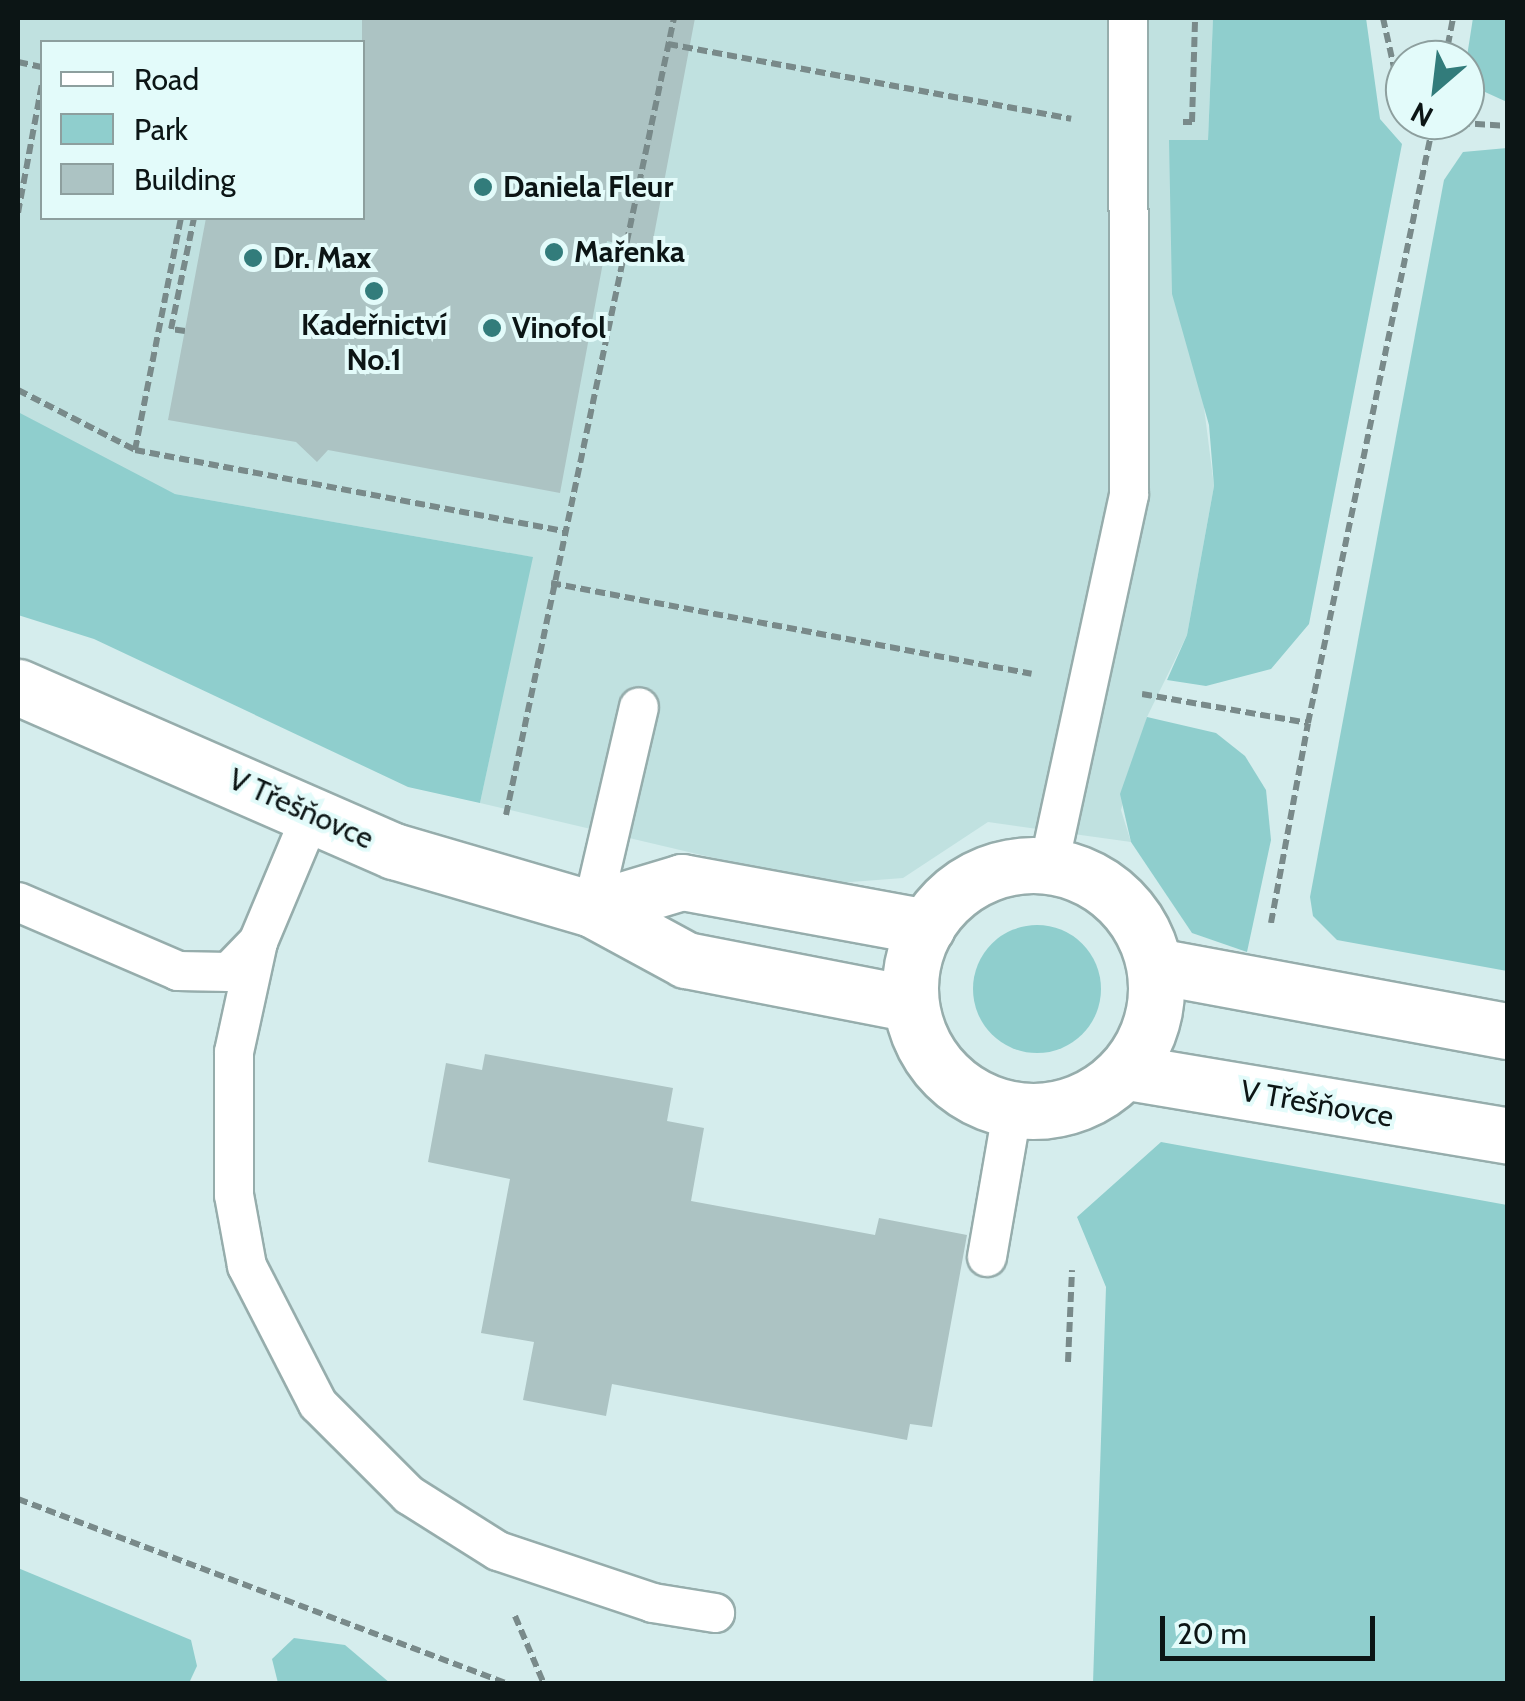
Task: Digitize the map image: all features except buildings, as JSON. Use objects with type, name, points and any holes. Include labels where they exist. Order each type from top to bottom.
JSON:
[{"type":"street","name":"V Třešňovce","points":[[18,688],[311,816],[480,881],[592,909],[686,960],[907,1003]]},
{"type":"street","points":[[1049,865],[1098,882],[1137,917],[1156,966],[1154,1023],[1127,1072],[1074,1107],[1012,1112],[959,1090],[922,1047],[907,1003],[927,927],[975,875],[1049,865]]},
{"type":"street","points":[[592,909],[682,882],[927,927]]},
{"type":"street","points":[[1156,966],[1508,1031]]},
{"type":"street","name":"V Třešňovce","points":[[1127,1072],[1508,1136]]},
{"type":"lane","points":[[1049,865],[1095,687],[1129,496],[1128,18]]},
{"type":"lane","points":[[592,909],[639,707]]},
{"type":"lane","points":[[18,902],[207,976],[246,962],[311,816]]},
{"type":"lane","points":[[258,942],[234,1052],[234,1195],[247,1266],[318,1404],[409,1495],[498,1552],[653,1603],[715,1613]]},
{"type":"lane","points":[[987,1256],[1012,1112]]},
{"type":"path","points":[[480,881],[491,826],[504,827],[551,583],[674,18]]},
{"type":"path","points":[[668,44],[1088,123],[1192,122],[1196,18]]},
{"type":"path","points":[[18,213],[40,94]]},
{"type":"path","points":[[1267,944],[1308,723],[1430,140]]},
{"type":"path","points":[[134,450],[181,220]]},
{"type":"path","points":[[185,331],[171,329],[194,220]]},
{"type":"path","points":[[18,390],[134,450],[563,530]]},
{"type":"path","points":[[551,583],[1095,687],[1308,723]]},
{"type":"path","points":[[1068,1362],[1072,1270]]},
{"type":"path","points":[[18,1498],[508,1684]]},
{"type":"shaded area","points":[[18,18],[1213,18],[1208,140],[1170,140],[1214,486],[1187,635],[1147,717],[1121,810],[1131,842],[988,822],[903,878],[825,884],[480,803],[532,557],[175,494],[18,419]]},
{"type":"green space","points":[[1213,18],[1366,18],[1385,140],[1398,140],[1402,144],[1309,624],[1271,669],[1206,686],[1167,680],[1187,635],[1214,486],[1209,425],[1172,294],[1169,140],[1208,140]]},
{"type":"green space","points":[[1473,18],[1507,18],[1507,102],[1485,92],[1485,40],[1470,40]]},
{"type":"green space","points":[[1508,148],[1507,971],[1337,940],[1313,916],[1310,897],[1444,180],[1463,152]]},
{"type":"green space","points":[[18,412],[175,494],[533,557],[480,803],[408,787],[94,639],[18,615]]},
{"type":"green space","points":[[1147,717],[1216,733],[1245,756],[1266,790],[1271,840],[1247,952],[1192,933],[1131,842],[1120,794]]},
{"type":"green space","points":[[1037,925],[1061,930],[1082,944],[1096,965],[1101,989],[1096,1013],[1082,1034],[1061,1048],[1037,1053],[1013,1048],[992,1034],[978,1013],[973,989],[978,965],[992,944],[1013,930]]},
{"type":"green space","points":[[1161,1142],[1507,1205],[1507,1683],[1093,1683],[1106,1287],[1077,1217]]},
{"type":"green space","points":[[18,1568],[191,1640],[197,1666],[189,1683],[18,1683]]},
{"type":"green space","points":[[294,1638],[345,1645],[390,1683],[278,1683],[272,1659]]},
{"type":"place","name":"Daniela Fleur","points":[[483,187]]},
{"type":"place","name":"Mařenka","points":[[554,252]]},
{"type":"place","name":"Dr. Max","points":[[253,258]]},
{"type":"place","name":"Kadeřnictví No.1","points":[[374,291]]},
{"type":"place","name":"Vinofol","points":[[492,328]]}]
